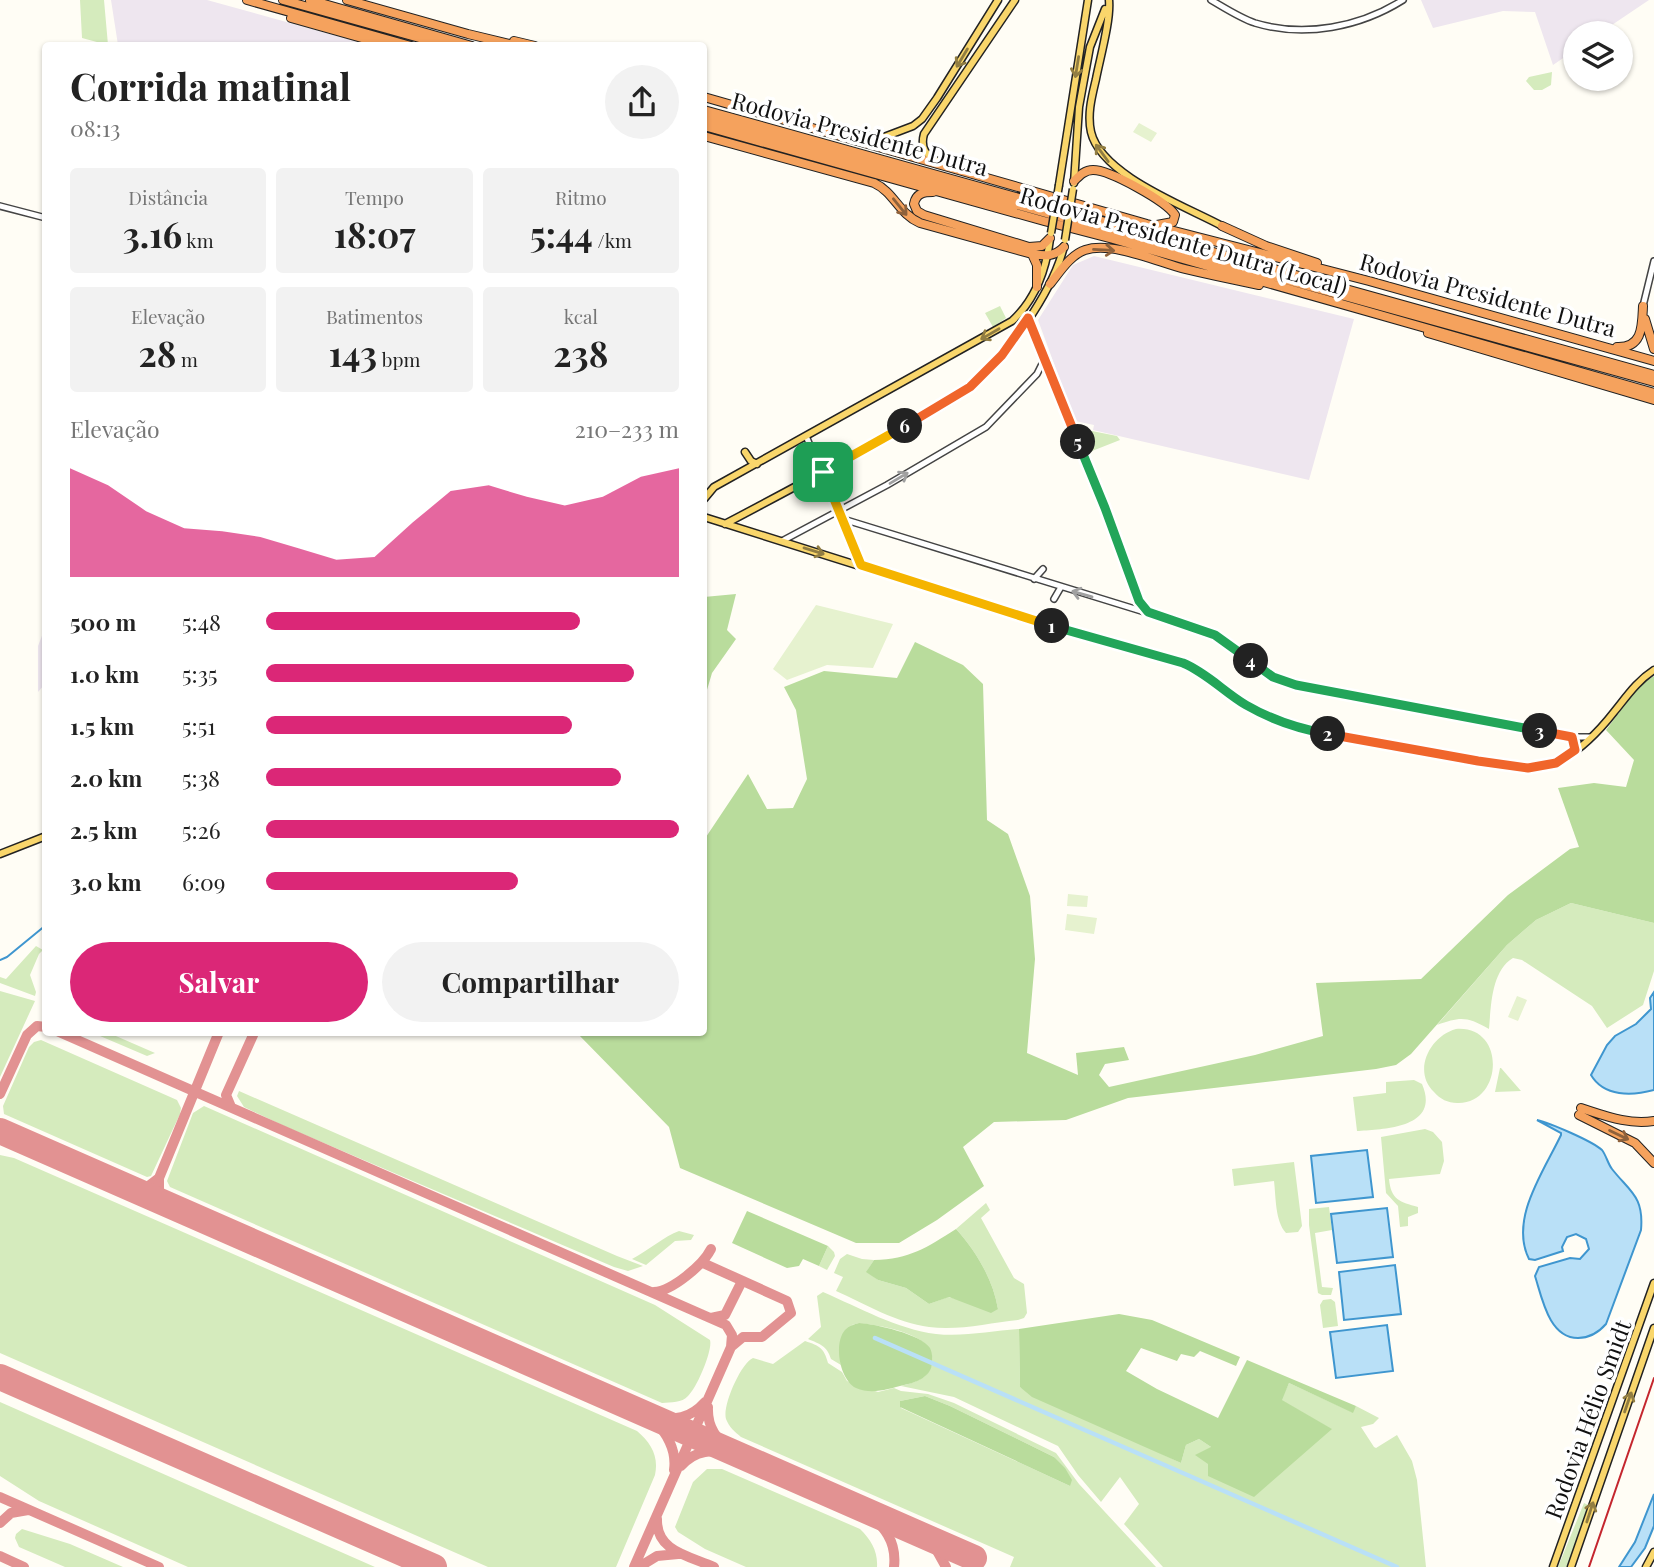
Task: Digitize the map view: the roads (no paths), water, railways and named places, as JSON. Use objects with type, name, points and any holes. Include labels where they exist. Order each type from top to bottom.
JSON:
[{"type":"highway","points":[[247,0],[270,3],[406,42]]},
{"type":"highway","points":[[283,0],[433,42]]},
{"type":"highway","points":[[310,0],[458,42]]},
{"type":"highway","points":[[347,0],[501,42]]},
{"type":"highway","points":[[358,0],[369,7]]},
{"type":"highway","points":[[270,3],[294,19],[376,42]]},
{"type":"highway","points":[[468,34],[476,32],[518,42]]},
{"type":"highway","name":"Rodovia Presidente Dutra","points":[[707,98],[1147,224],[1369,281],[1654,361]]},
{"type":"highway","name":"Rodovia Presidente Dutra","points":[[707,111],[1654,374]]},
{"type":"highway","name":"Rodovia Presidente Dutra","points":[[707,119],[1654,382]]},
{"type":"highway","name":"Rodovia Presidente Dutra (Local)","points":[[707,127],[1654,393]]},
{"type":"highway","points":[[707,136],[874,183],[889,193],[911,219],[1032,254],[1054,255],[1065,243]]},
{"type":"highway","points":[[1074,185],[1088,171],[1096,170],[1167,206],[1175,215],[1170,224],[1147,224]]},
{"type":"highway","points":[[945,193],[927,192],[919,195],[915,200],[915,208],[924,215],[1029,247],[1042,246],[1050,236]]},
{"type":"highway","points":[[1222,226],[1266,246],[1369,281]]},
{"type":"highway","points":[[1050,284],[1073,257],[1095,248],[1130,253],[1184,269],[1256,285],[1290,289]]},
{"type":"highway","points":[[1032,254],[1037,265],[1037,287]]},
{"type":"highway","points":[[1608,346],[1628,346],[1637,341],[1642,330],[1643,306]]},
{"type":"highway","points":[[1643,306],[1647,331],[1654,349]]},
{"type":"highway","points":[[1404,321],[1439,338],[1654,400]]},
{"type":"highway","points":[[1654,1121],[1617,1120],[1580,1111],[1635,1143],[1654,1163]]},
{"type":"main road","points":[[805,128],[873,137],[894,135],[913,126],[922,119],[937,97],[998,0]]},
{"type":"main road","points":[[972,175],[934,159],[924,149],[923,139],[968,66],[1015,0]]},
{"type":"main road","points":[[707,495],[714,487],[1012,321],[1026,307],[1037,287],[1048,256],[1088,0]]},
{"type":"main road","points":[[725,524],[823,472],[966,390],[1002,355],[1050,284],[1060,263],[1074,185],[1079,107],[1090,47],[1108,0]]},
{"type":"main road","points":[[1108,0],[1090,114],[1094,141],[1116,168],[1222,226]]},
{"type":"main road","points":[[745,452],[751,461],[757,464]]},
{"type":"main road","points":[[707,518],[1066,631],[1183,663],[1198,670],[1246,705],[1303,729],[1478,761],[1528,768],[1556,763],[1590,737],[1612,716],[1636,684],[1654,670]]},
{"type":"main road","points":[[0,854],[42,838]]},
{"type":"main road","name":"Rodovia Hélio Smidt","points":[[1553,1567],[1654,1283]]},
{"type":"main road","name":"Rodovia Hélio Smidt","points":[[1571,1567],[1654,1328]]},
{"type":"main road","points":[[1646,1567],[1654,1552]]},
{"type":"street","points":[[1211,0],[1257,23],[1297,29],[1345,25],[1372,18],[1404,0]]},
{"type":"street","points":[[0,206],[42,217]]},
{"type":"street","points":[[1643,306],[1654,261]]},
{"type":"street","points":[[1028,318],[1105,508],[1139,601],[1148,612]]},
{"type":"street","points":[[782,541],[986,427],[1037,374],[1045,358]]},
{"type":"street","points":[[1037,374],[1047,369],[1052,374]]},
{"type":"street","points":[[806,436],[861,565]]},
{"type":"street","points":[[843,519],[1215,635],[1273,677],[1296,685],[1572,737],[1590,737]]},
{"type":"street","points":[[848,532],[858,524]]},
{"type":"street","points":[[945,552],[950,543]]},
{"type":"street","points":[[1034,579],[1043,569]]},
{"type":"street","points":[[1054,599],[1061,587]]},
{"type":"street","points":[[1136,609],[1139,601]]},
{"type":"street","points":[[1572,737],[1575,750]]},
{"type":"water","points":[[1654,992],[1654,1090],[1628,1094],[1611,1091],[1591,1075],[1615,1036],[1636,1024],[1651,1009],[1650,998]]},
{"type":"water","points":[[1537,1120],[1571,1133],[1602,1150],[1612,1169],[1634,1195],[1640,1209],[1641,1230],[1606,1324],[1586,1337],[1568,1336],[1553,1324],[1535,1276],[1539,1267],[1570,1258],[1580,1259],[1589,1249],[1586,1239],[1576,1234],[1567,1237],[1563,1251],[1535,1260],[1529,1259],[1524,1244],[1523,1228],[1531,1196],[1561,1135]]},
{"type":"water","points":[[1367,1150],[1373,1197],[1316,1203],[1311,1156]]},
{"type":"water","points":[[1387,1208],[1393,1257],[1337,1263],[1331,1214]]},
{"type":"water","points":[[1395,1265],[1401,1314],[1344,1320],[1339,1272]]},
{"type":"water","points":[[1387,1325],[1393,1371],[1336,1378],[1330,1332]]},
{"type":"water","points":[[1654,1494],[1654,1526],[1645,1548],[1631,1567],[1619,1567],[1635,1542]]},
{"type":"waterway","points":[[0,960],[42,928]]},
{"type":"waterway","points":[[875,1338],[1397,1567]]},
{"type":"railway","points":[[1589,1567],[1654,1378]]}]
